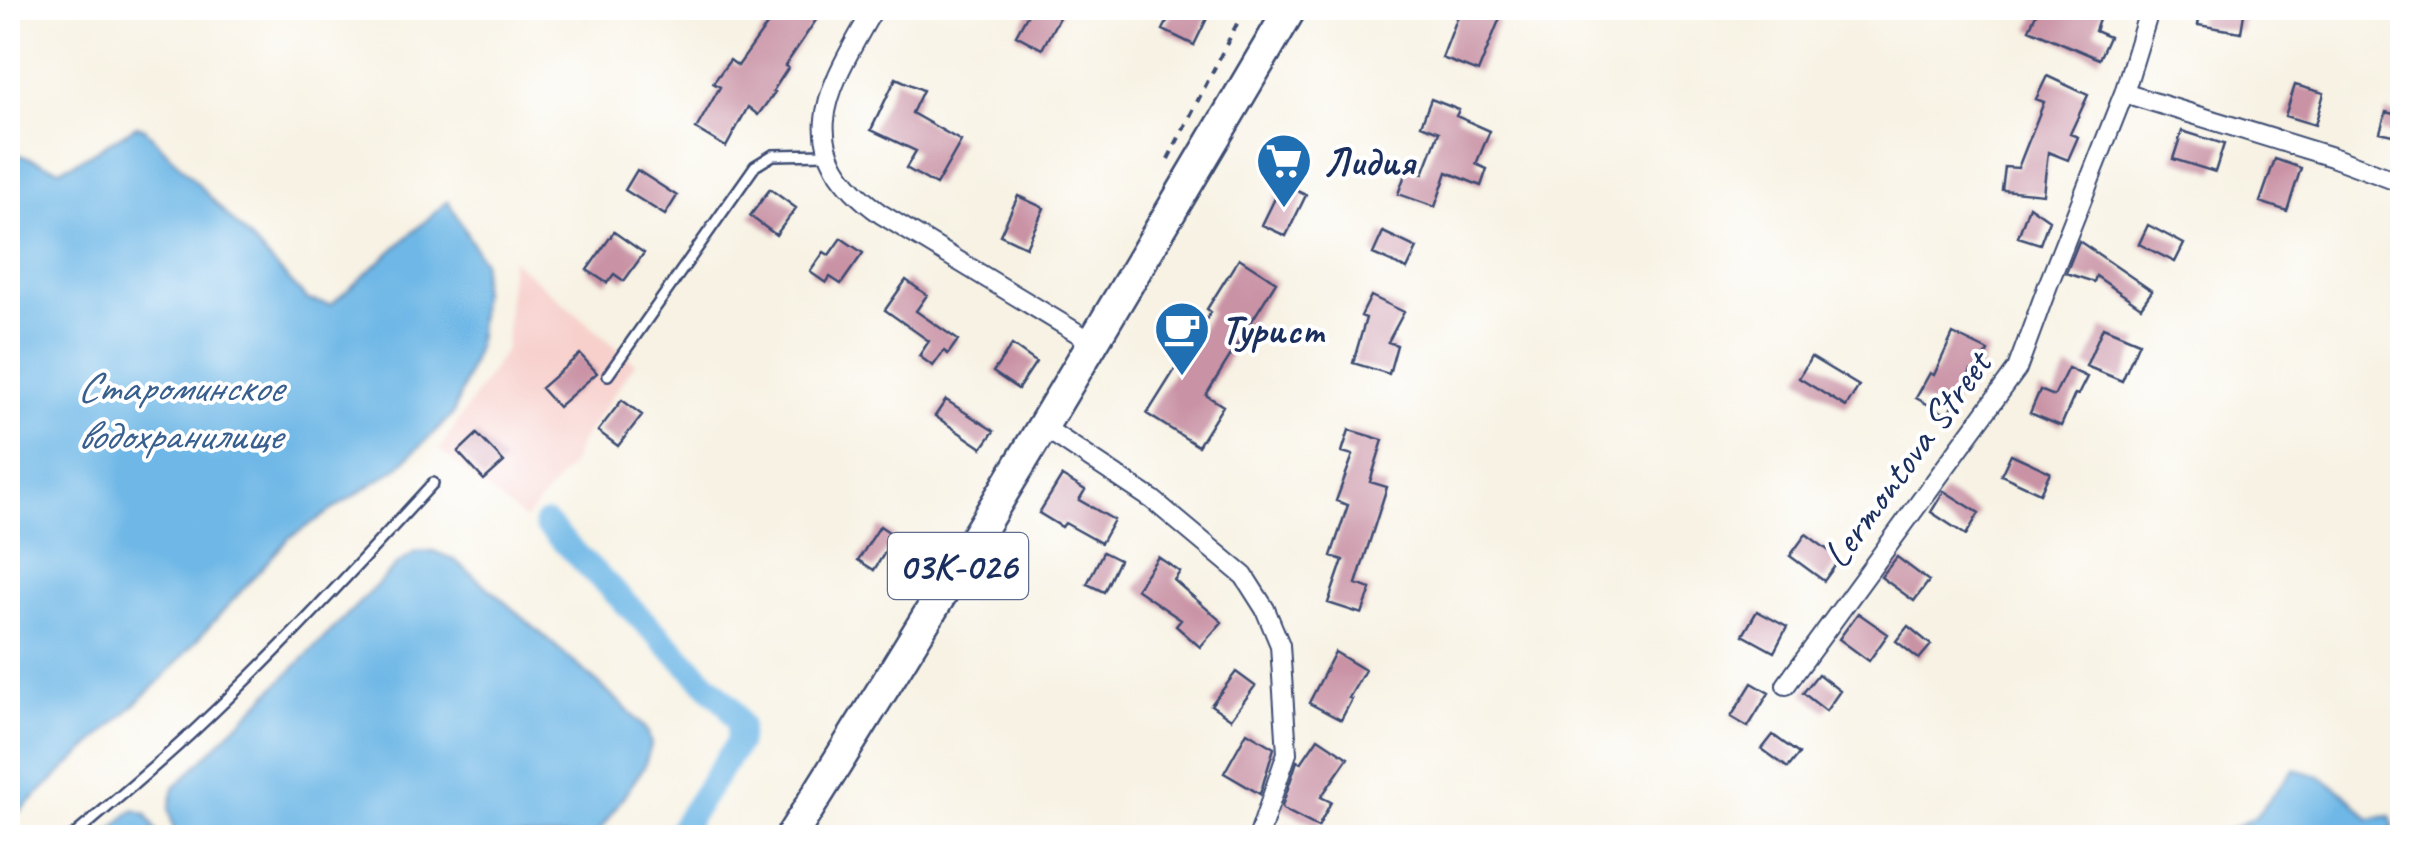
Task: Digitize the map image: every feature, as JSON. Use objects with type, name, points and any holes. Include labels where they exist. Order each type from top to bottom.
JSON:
[{"type":"main road","name":"03К-026","points":[[790,838],[1094,343],[1291,8]]},
{"type":"street","points":[[874,8],[827,98],[823,123],[829,154],[841,178],[881,214],[1094,343]]},
{"type":"street","name":"Lermontova Street","points":[[1786,684],[2017,369],[2124,93],[2150,8]]},
{"type":"street","points":[[2124,93],[2402,182]]},
{"type":"street","points":[[1042,426],[1153,500],[1244,576],[1265,608],[1280,645],[1288,754],[1258,838]]},
{"type":"lane","points":[[608,375],[755,166],[773,155],[829,154]]},
{"type":"lane","points":[[71,838],[249,678],[433,483]]},
{"type":"shaded area","points":[[511,259],[635,363],[580,443],[572,463],[525,520],[439,450],[506,349]]},
{"type":"water","name":"Староминское водохранилище","points":[[137,126],[145,129],[308,300],[331,305],[448,201],[483,262],[477,347],[453,414],[397,468],[289,538],[159,682],[8,822],[8,151],[59,169]]},
{"type":"water","points":[[433,551],[453,559],[491,590],[647,730],[651,745],[644,767],[595,837],[175,837],[169,809],[174,788],[397,565],[415,552]]},
{"type":"water","points":[[2294,769],[2319,776],[2345,794],[2369,819],[2390,816],[2397,837],[2214,837],[2255,817]]},
{"type":"water","points":[[135,810],[146,814],[160,837],[104,837],[127,815]]},
{"type":"building","points":[[779,8],[797,8],[816,20],[785,66],[788,68],[775,92],[758,115],[748,107],[726,147],[696,129],[720,87],[713,83],[730,60],[738,66]]},
{"type":"building","points":[[1031,8],[1064,8],[1042,49],[1016,35]]},
{"type":"building","points":[[1174,8],[1212,8],[1194,45],[1163,30]]},
{"type":"building","points":[[1461,8],[1504,8],[1478,72],[1442,58]]},
{"type":"building","points":[[2039,8],[2103,8],[2095,31],[2109,37],[2099,59],[2029,29]]},
{"type":"building","points":[[2201,8],[2245,8],[2241,32],[2198,25]]},
{"type":"building","points":[[2047,76],[2088,95],[2070,134],[2078,137],[2068,160],[2048,152],[2043,194],[2002,190],[2005,167],[2018,168],[2044,102],[2036,99]]},
{"type":"building","points":[[896,78],[923,90],[912,113],[961,141],[936,185],[906,168],[916,151],[871,130]]},
{"type":"building","points":[[2295,85],[2324,93],[2315,125],[2285,116]]},
{"type":"building","points":[[1431,99],[1459,110],[1456,116],[1490,131],[1476,164],[1487,169],[1481,186],[1447,172],[1435,207],[1398,194],[1407,169],[1423,174],[1439,132],[1421,125]]},
{"type":"building","points":[[2386,112],[2402,116],[2402,137],[2380,132]]},
{"type":"building","points":[[2182,131],[2224,144],[2215,172],[2173,159]]},
{"type":"building","points":[[2275,159],[2301,168],[2287,211],[2260,202]]},
{"type":"building","points":[[637,170],[677,196],[665,215],[625,190]]},
{"type":"building","name":"Лидия","points":[[1282,184],[1306,195],[1286,236],[1262,225]]},
{"type":"building","points":[[770,189],[796,208],[776,235],[750,216]]},
{"type":"building","points":[[1018,196],[1044,208],[1026,247],[1000,235]]},
{"type":"building","points":[[2029,206],[2049,220],[2040,244],[2018,237]]},
{"type":"building","points":[[2148,225],[2184,244],[2175,262],[2139,244]]},
{"type":"building","points":[[614,232],[644,253],[624,281],[614,274],[607,283],[587,270]]},
{"type":"building","points":[[1383,232],[1417,248],[1407,269],[1373,254]]},
{"type":"building","points":[[841,238],[863,253],[841,284],[830,277],[826,283],[810,272],[824,252],[829,255]]},
{"type":"building","points":[[2079,241],[2152,291],[2141,307],[2096,276],[2094,282],[2066,273]]},
{"type":"building","points":[[1239,258],[1276,282],[1206,395],[1223,406],[1198,446],[1147,414],[1211,312],[1207,309]]},
{"type":"building","points":[[906,280],[927,295],[916,311],[958,340],[933,366],[919,356],[929,341],[885,310]]},
{"type":"building","points":[[1371,296],[1404,312],[1388,342],[1397,345],[1389,374],[1353,363],[1366,318],[1361,316]]},
{"type":"building","points":[[2103,327],[2139,342],[2122,381],[2086,366]]},
{"type":"building","points":[[1953,334],[1988,351],[1977,374],[1971,371],[1948,415],[1916,398],[1930,373],[1934,375]]},
{"type":"building","points":[[1012,345],[1036,362],[1018,389],[993,372]]},
{"type":"building","points":[[580,354],[597,373],[558,407],[541,388]]},
{"type":"building","points":[[1811,357],[1859,386],[1846,407],[1799,378]]},
{"type":"building","points":[[2068,368],[2087,377],[2061,426],[2030,413],[2040,390],[2054,396]]},
{"type":"building","points":[[622,400],[642,415],[618,446],[598,431]]},
{"type":"building","points":[[946,400],[994,431],[982,448],[935,416]]},
{"type":"building","points":[[1349,430],[1383,440],[1370,482],[1387,487],[1356,584],[1371,589],[1362,614],[1328,603],[1343,560],[1331,556],[1348,505],[1336,501],[1353,455],[1342,452]]},
{"type":"building","points":[[477,434],[504,462],[484,480],[458,452]]},
{"type":"building","points":[[2011,454],[2050,472],[2040,493],[2001,475]]},
{"type":"building","points":[[1062,476],[1085,490],[1079,500],[1114,520],[1101,543],[1039,513]]},
{"type":"building","points":[[1944,491],[1979,513],[1966,535],[1931,512]]},
{"type":"building","points":[[880,526],[895,536],[874,570],[858,560]]},
{"type":"building","points":[[1806,534],[1840,559],[1824,581],[1790,556]]},
{"type":"building","points":[[1103,552],[1119,560],[1104,592],[1087,584]]},
{"type":"building","points":[[1158,557],[1180,572],[1174,580],[1222,622],[1200,647],[1176,626],[1181,620],[1136,589]]},
{"type":"building","points":[[1897,557],[1929,581],[1914,601],[1881,577]]},
{"type":"building","points":[[1757,611],[1787,627],[1774,652],[1743,635]]},
{"type":"building","points":[[1858,613],[1888,634],[1869,661],[1839,639]]},
{"type":"building","points":[[1908,626],[1931,645],[1919,659],[1896,641]]},
{"type":"building","points":[[1335,652],[1365,670],[1341,720],[1309,703]]},
{"type":"building","points":[[1236,672],[1255,686],[1231,719],[1211,705]]},
{"type":"building","points":[[1818,674],[1840,691],[1826,711],[1803,693]]},
{"type":"building","points":[[1752,683],[1769,693],[1748,727],[1731,717]]},
{"type":"building","points":[[1247,732],[1274,748],[1260,794],[1224,773]]},
{"type":"building","points":[[1773,735],[1799,754],[1788,768],[1762,749]]},
{"type":"building","points":[[1318,738],[1348,758],[1321,797],[1331,802],[1318,827],[1282,806],[1297,761],[1301,763]]},
{"type":"waterway","points":[[546,524],[729,706],[740,725],[738,743],[675,838]]},
{"type":"place","name":"Лидия","points":[[1284,210]]},
{"type":"place","name":"Турист","points":[[1182,378]]}]
